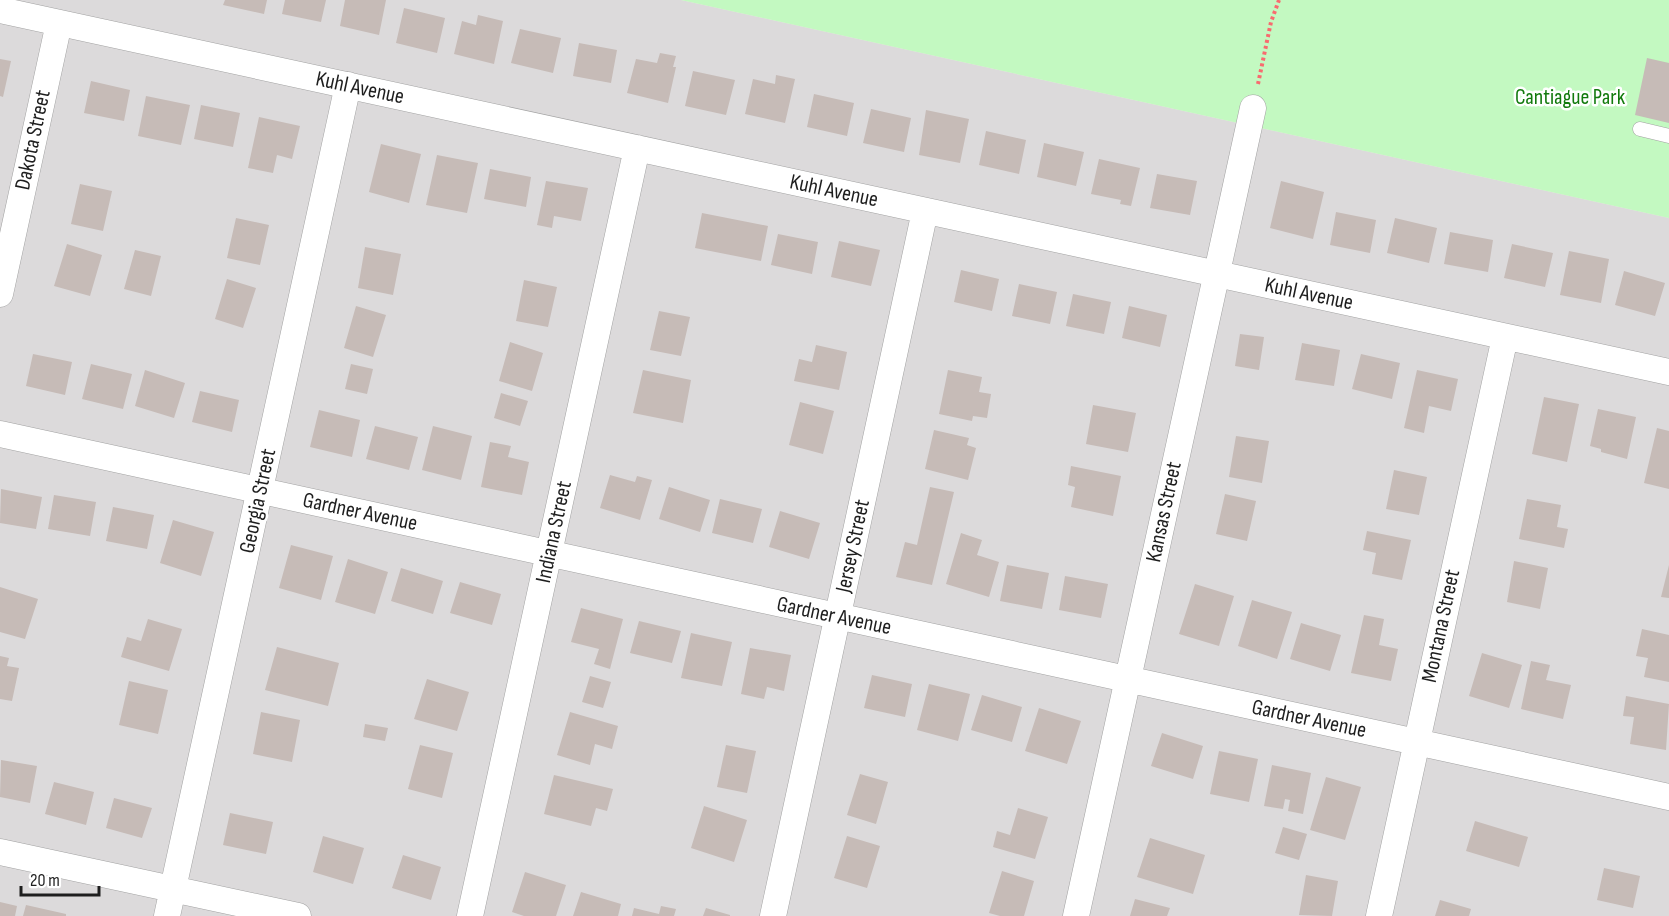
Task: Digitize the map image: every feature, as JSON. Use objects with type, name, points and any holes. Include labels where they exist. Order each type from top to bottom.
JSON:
[{"type":"street","name":"Kuhl Avenue","points":[[0,10],[1669,372]]},
{"type":"street","name":"Dakota Street","points":[[0,294],[59,22]]},
{"type":"street","name":"Georgia Street","points":[[167,916],[348,85]]},
{"type":"street","name":"Kansas Street","points":[[1076,916],[1253,108]]},
{"type":"street","name":"Indiana Street","points":[[470,916],[637,148]]},
{"type":"street","name":"Jersey Street","points":[[772,916],[925,211]]},
{"type":"street","name":"Montana Street","points":[[1379,916],[1505,337]]},
{"type":"street","name":"Gardner Avenue","points":[[0,434],[1669,797]]},
{"type":"street","points":[[0,852],[298,916]]},
{"type":"lane","points":[[1640,129],[1669,136]]},
{"type":"path","points":[[1253,108],[1271,22],[1279,0]]},
{"type":"shaded area","points":[[0,0],[681,0],[1669,218],[1669,916],[0,916]]},
{"type":"green space","name":"Cantiague Park","points":[[681,0],[1669,0],[1669,218]]},
{"type":"building","points":[[225,0],[267,0],[264,14],[223,5]]},
{"type":"building","points":[[285,0],[326,0],[321,22],[282,14]]},
{"type":"building","points":[[345,0],[386,0],[379,35],[340,26]]},
{"type":"building","points":[[404,8],[445,18],[437,53],[396,43]]},
{"type":"building","points":[[478,15],[503,21],[494,64],[454,54],[462,21],[476,25]]},
{"type":"building","points":[[520,29],[561,38],[553,73],[511,63]]},
{"type":"building","points":[[579,43],[617,50],[611,83],[573,76]]},
{"type":"building","points":[[660,53],[676,56],[673,67],[676,67],[668,103],[627,93],[636,59],[657,63]]},
{"type":"building","points":[[1647,58],[1669,63],[1669,123],[1635,115]]},
{"type":"building","points":[[0,59],[11,61],[3,97],[0,96]]},
{"type":"building","points":[[693,71],[735,80],[726,115],[685,106]]},
{"type":"building","points":[[776,75],[795,79],[785,123],[745,114],[753,79],[775,84]]},
{"type":"building","points":[[91,81],[130,90],[124,121],[84,113]]},
{"type":"building","points":[[814,94],[854,103],[847,136],[807,127]]},
{"type":"building","points":[[146,96],[190,105],[181,145],[138,136]]},
{"type":"building","points":[[201,105],[240,113],[233,147],[194,139]]},
{"type":"building","points":[[871,109],[911,118],[904,152],[863,143]]},
{"type":"building","points":[[926,110],[969,119],[960,163],[919,155]]},
{"type":"building","points":[[259,117],[300,126],[292,159],[277,155],[273,173],[248,168]]},
{"type":"building","points":[[986,131],[1026,140],[1019,174],[979,165]]},
{"type":"building","points":[[1044,143],[1084,152],[1076,186],[1037,177]]},
{"type":"building","points":[[381,144],[421,154],[409,203],[369,192]]},
{"type":"building","points":[[437,155],[478,163],[467,213],[426,205]]},
{"type":"building","points":[[1099,159],[1140,168],[1131,206],[1120,204],[1121,200],[1091,194]]},
{"type":"building","points":[[490,169],[531,177],[526,207],[484,199]]},
{"type":"building","points":[[1157,174],[1197,181],[1190,215],[1150,208]]},
{"type":"building","points":[[546,181],[588,188],[581,221],[554,216],[552,228],[537,225]]},
{"type":"building","points":[[1281,181],[1324,192],[1313,239],[1270,228]]},
{"type":"building","points":[[80,184],[112,191],[103,231],[71,224]]},
{"type":"building","points":[[1336,212],[1376,220],[1370,253],[1330,245]]},
{"type":"building","points":[[702,213],[768,226],[761,261],[695,248]]},
{"type":"building","points":[[236,218],[269,225],[260,265],[227,258]]},
{"type":"building","points":[[1395,218],[1437,228],[1429,263],[1387,253]]},
{"type":"building","points":[[1450,232],[1493,240],[1488,272],[1444,264]]},
{"type":"building","points":[[778,234],[818,242],[812,274],[771,265]]},
{"type":"building","points":[[839,241],[880,250],[871,286],[831,277]]},
{"type":"building","points":[[67,244],[102,255],[90,296],[54,286]]},
{"type":"building","points":[[1512,244],[1553,253],[1545,287],[1504,278]]},
{"type":"building","points":[[365,247],[401,254],[393,295],[358,288]]},
{"type":"building","points":[[135,250],[161,256],[151,296],[124,289]]},
{"type":"building","points":[[1569,251],[1609,259],[1601,303],[1560,295]]},
{"type":"building","points":[[961,270],[999,279],[992,311],[954,302]]},
{"type":"building","points":[[1624,271],[1665,283],[1655,316],[1615,305]]},
{"type":"building","points":[[227,279],[256,288],[243,328],[215,319]]},
{"type":"building","points":[[524,280],[557,287],[548,327],[516,321]]},
{"type":"building","points":[[1019,284],[1057,292],[1050,324],[1012,316]]},
{"type":"building","points":[[1073,294],[1111,302],[1104,334],[1066,326]]},
{"type":"building","points":[[356,306],[386,315],[373,357],[344,348]]},
{"type":"building","points":[[1129,306],[1167,315],[1160,347],[1122,338]]},
{"type":"building","points":[[659,311],[690,317],[681,356],[650,350]]},
{"type":"building","points":[[1240,334],[1264,337],[1259,370],[1235,366]]},
{"type":"building","points":[[510,342],[543,353],[532,391],[499,381]]},
{"type":"building","points":[[1302,343],[1340,350],[1334,386],[1295,380]]},
{"type":"building","points":[[816,345],[847,352],[839,390],[794,381],[799,359],[812,362]]},
{"type":"building","points":[[33,354],[72,362],[65,395],[26,386]]},
{"type":"building","points":[[1361,354],[1400,363],[1392,399],[1352,389]]},
{"type":"building","points":[[91,364],[132,374],[123,409],[82,399]]},
{"type":"building","points":[[351,364],[373,369],[367,394],[345,389]]},
{"type":"building","points":[[145,370],[185,383],[174,418],[135,406]]},
{"type":"building","points":[[643,370],[691,380],[683,423],[633,413]]},
{"type":"building","points":[[948,370],[982,377],[979,392],[991,394],[987,418],[973,416],[972,421],[939,414]]},
{"type":"building","points":[[1417,370],[1458,379],[1451,411],[1429,406],[1424,433],[1404,428]]},
{"type":"building","points":[[200,391],[239,400],[232,432],[192,422]]},
{"type":"building","points":[[501,393],[528,401],[520,426],[494,418]]},
{"type":"building","points":[[1544,397],[1579,404],[1567,462],[1532,454]]},
{"type":"building","points":[[800,402],[834,411],[823,454],[789,445]]},
{"type":"building","points":[[1093,405],[1136,413],[1128,452],[1086,444]]},
{"type":"building","points":[[1598,409],[1636,417],[1627,459],[1601,452],[1601,449],[1590,446]]},
{"type":"building","points":[[319,410],[360,420],[352,457],[310,447]]},
{"type":"building","points":[[375,426],[418,437],[409,470],[366,459]]},
{"type":"building","points":[[433,426],[472,436],[461,480],[422,470]]},
{"type":"building","points":[[1657,428],[1669,431],[1669,489],[1644,483]]},
{"type":"building","points":[[934,430],[969,438],[967,445],[976,448],[968,480],[925,469]]},
{"type":"building","points":[[1236,436],[1269,441],[1262,483],[1229,477]]},
{"type":"building","points":[[490,442],[511,446],[508,457],[529,462],[522,495],[481,487]]},
{"type":"building","points":[[1071,466],[1121,476],[1113,516],[1071,507],[1075,487],[1068,485]]},
{"type":"building","points":[[1394,470],[1427,477],[1419,515],[1386,509]]},
{"type":"building","points":[[610,475],[635,482],[637,476],[652,480],[640,520],[600,508]]},
{"type":"building","points":[[669,487],[710,500],[700,532],[659,519]]},
{"type":"building","points":[[930,487],[954,492],[932,585],[896,577],[905,542],[917,545]]},
{"type":"building","points":[[1,489],[42,497],[36,529],[0,523]]},
{"type":"building","points":[[1225,494],[1256,501],[1247,541],[1216,534]]},
{"type":"building","points":[[54,495],[96,502],[90,536],[48,529]]},
{"type":"building","points":[[720,499],[762,509],[753,543],[712,533]]},
{"type":"building","points":[[1527,499],[1561,505],[1557,527],[1568,529],[1564,548],[1519,539]]},
{"type":"building","points":[[113,507],[154,515],[147,549],[106,541]]},
{"type":"building","points":[[780,511],[820,523],[809,559],[769,547]]},
{"type":"building","points":[[173,520],[214,532],[201,576],[160,563]]},
{"type":"building","points":[[1367,531],[1411,540],[1402,580],[1372,574],[1376,553],[1363,550]]},
{"type":"building","points":[[961,533],[982,540],[977,555],[999,562],[989,597],[946,584]]},
{"type":"building","points":[[291,545],[333,556],[321,600],[279,588]]},
{"type":"building","points":[[348,559],[388,572],[375,614],[335,602]]},
{"type":"building","points":[[1514,561],[1548,568],[1540,609],[1507,602]]},
{"type":"building","points":[[1007,565],[1049,573],[1042,609],[1000,601]]},
{"type":"building","points":[[1669,565],[1669,598],[1661,597]]},
{"type":"building","points":[[401,568],[443,581],[433,614],[391,601]]},
{"type":"building","points":[[1065,576],[1108,584],[1101,618],[1059,610]]},
{"type":"building","points":[[460,582],[501,594],[492,625],[450,613]]},
{"type":"building","points":[[1195,584],[1234,596],[1219,646],[1179,634]]},
{"type":"building","points":[[0,587],[38,599],[25,639],[0,632]]},
{"type":"building","points":[[1252,600],[1292,612],[1277,659],[1238,646]]},
{"type":"building","points":[[581,608],[623,619],[610,669],[594,664],[599,649],[571,642]]},
{"type":"building","points":[[1364,615],[1384,619],[1379,645],[1398,649],[1391,681],[1351,673]]},
{"type":"building","points":[[148,619],[182,629],[169,671],[121,657],[127,637],[141,641]]},
{"type":"building","points":[[639,621],[681,631],[672,663],[630,653]]},
{"type":"building","points":[[1301,623],[1341,635],[1330,671],[1290,659]]},
{"type":"building","points":[[1642,629],[1669,635],[1669,682],[1644,677],[1648,658],[1636,656]]},
{"type":"building","points":[[691,633],[732,642],[722,686],[681,678]]},
{"type":"building","points":[[277,647],[339,663],[328,706],[265,690]]},
{"type":"building","points":[[750,648],[791,655],[784,691],[767,687],[764,699],[741,694]]},
{"type":"building","points":[[1482,653],[1522,665],[1509,708],[1469,696]]},
{"type":"building","points":[[0,656],[9,658],[7,666],[19,668],[12,701],[0,699]]},
{"type":"building","points":[[1531,661],[1550,665],[1546,680],[1571,685],[1563,719],[1521,709]]},
{"type":"building","points":[[872,675],[912,684],[905,717],[864,708]]},
{"type":"building","points":[[590,676],[611,682],[603,708],[582,702]]},
{"type":"building","points":[[427,679],[469,692],[457,731],[414,719]]},
{"type":"building","points":[[129,681],[168,690],[158,734],[119,725]]},
{"type":"building","points":[[929,684],[970,694],[958,741],[917,730]]},
{"type":"building","points":[[982,695],[1022,707],[1012,742],[971,730]]},
{"type":"building","points":[[1626,696],[1669,704],[1666,750],[1630,744],[1634,717],[1623,716]]},
{"type":"building","points":[[1039,708],[1081,721],[1067,764],[1025,751]]},
{"type":"building","points":[[261,712],[300,720],[292,762],[253,754]]},
{"type":"building","points":[[570,712],[618,726],[612,749],[595,744],[590,765],[557,755]]},
{"type":"building","points":[[365,724],[388,728],[385,741],[363,737]]},
{"type":"building","points":[[1162,733],[1203,746],[1193,779],[1151,766]]},
{"type":"building","points":[[420,745],[453,753],[442,798],[408,789]]},
{"type":"building","points":[[726,745],[756,751],[747,793],[717,787]]},
{"type":"building","points":[[1219,751],[1258,759],[1249,802],[1210,794]]},
{"type":"building","points":[[1,760],[37,766],[30,803],[0,797]]},
{"type":"building","points":[[1272,765],[1311,773],[1303,814],[1288,811],[1290,800],[1285,799],[1283,809],[1264,806]]},
{"type":"building","points":[[860,774],[888,782],[876,824],[847,815]]},
{"type":"building","points":[[554,775],[613,789],[607,811],[596,808],[591,826],[544,814]]},
{"type":"building","points":[[1326,777],[1361,787],[1345,840],[1310,830]]},
{"type":"building","points":[[54,782],[94,792],[86,825],[45,814]]},
{"type":"building","points":[[114,798],[152,808],[142,838],[106,828]]},
{"type":"building","points":[[704,806],[747,820],[734,862],[691,848]]},
{"type":"building","points":[[1018,808],[1048,817],[1035,859],[993,847],[997,831],[1010,835]]},
{"type":"building","points":[[230,813],[273,822],[266,854],[223,845]]},
{"type":"building","points":[[1475,821],[1528,837],[1519,867],[1466,851]]},
{"type":"building","points":[[1283,827],[1307,834],[1299,860],[1275,853]]},
{"type":"building","points":[[323,836],[364,848],[353,884],[313,872]]},
{"type":"building","points":[[847,836],[880,846],[867,888],[834,878]]},
{"type":"building","points":[[1150,838],[1205,855],[1193,894],[1137,877]]},
{"type":"building","points":[[403,855],[441,867],[431,900],[392,888]]},
{"type":"building","points":[[1604,868],[1640,876],[1633,908],[1597,900]]},
{"type":"building","points":[[1002,871],[1034,881],[1024,916],[1000,916],[989,913]]},
{"type":"building","points":[[525,872],[566,885],[556,916],[524,916],[512,912]]},
{"type":"building","points":[[1306,875],[1338,881],[1332,916],[1299,915]]},
{"type":"building","points":[[581,892],[621,904],[618,916],[573,916]]},
{"type":"building","points":[[1135,899],[1170,908],[1167,916],[1130,916]]},
{"type":"building","points":[[1440,900],[1471,909],[1469,916],[1435,916]]},
{"type":"building","points":[[0,902],[17,906],[15,916],[0,916]]},
{"type":"building","points":[[26,905],[66,914],[66,916],[23,916]]},
{"type":"building","points":[[661,906],[676,909],[674,916],[632,916],[634,908],[659,914]]},
{"type":"building","points":[[706,908],[730,915],[730,916],[703,916]]}]
